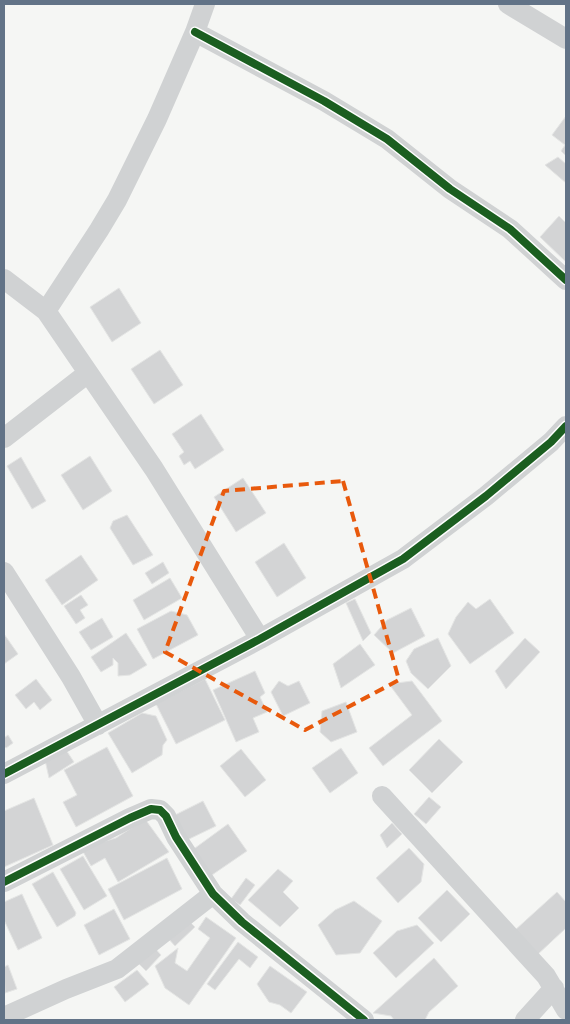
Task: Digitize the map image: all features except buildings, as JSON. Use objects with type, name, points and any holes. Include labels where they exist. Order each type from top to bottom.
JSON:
[{"type":"street","points":[[46,310],[117,200],[156,120],[195,32],[205,4]]},
{"type":"street","points":[[508,4],[566,39]]},
{"type":"street","points":[[195,32],[324,101],[386,139],[450,189],[510,229],[566,280]]},
{"type":"street","points":[[4,279],[46,310],[154,469],[260,639]]},
{"type":"street","points":[[4,438],[88,373]]},
{"type":"street","points":[[4,774],[260,639],[403,559],[486,496],[551,442],[566,426]]},
{"type":"street","points":[[4,572],[71,677],[98,725]]},
{"type":"street","points":[[382,796],[546,976],[566,1010]]},
{"type":"street","points":[[4,882],[151,809],[160,810],[166,816],[176,838],[213,894],[242,922],[364,1020]]},
{"type":"street","points":[[4,1017],[66,989],[117,969],[213,894]]},
{"type":"street","points":[[525,1020],[554,988]]},
{"type":"highlighted area","points":[[343,481],[399,680],[305,730],[165,652],[224,491]]},
{"type":"cycle path","points":[[195,32],[324,101],[387,139],[450,189],[510,229],[566,280]]},
{"type":"cycle path","points":[[4,774],[260,639],[403,559],[486,496],[551,442],[566,426]]},
{"type":"cycle path","points":[[4,882],[130,818],[151,809],[160,810],[166,816],[176,837],[213,894],[242,922],[364,1020]]}]
